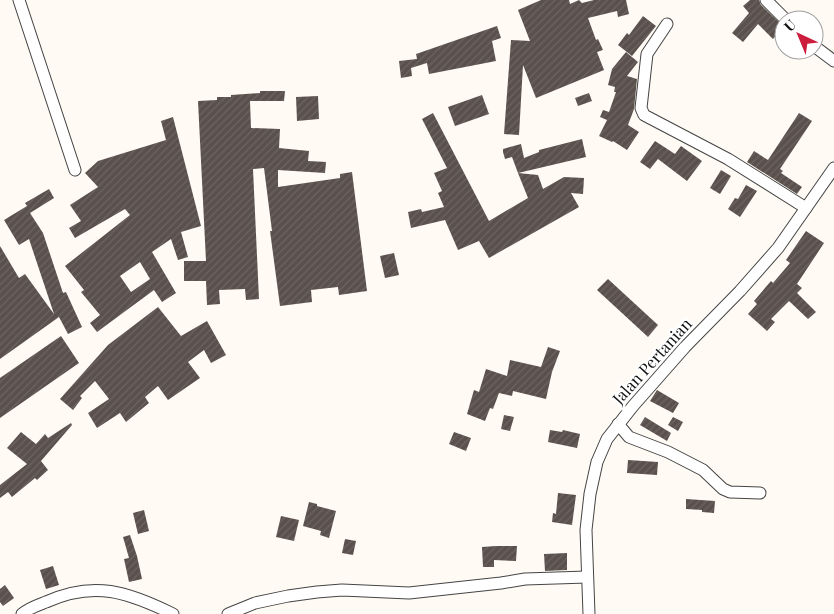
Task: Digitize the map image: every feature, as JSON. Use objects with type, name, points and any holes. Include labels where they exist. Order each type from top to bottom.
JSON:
[{"type":"street","points":[[19,0],[75,170]]},
{"type":"street","points":[[766,0],[776,10]]},
{"type":"street","points":[[667,24],[647,54],[641,108],[644,115],[728,159],[806,208]]},
{"type":"street","name":"Jalan Pertanian","points":[[590,614],[586,577],[586,530],[590,494],[597,462],[607,439],[685,347],[740,291],[778,248],[834,168]]},
{"type":"street","points":[[618,424],[629,436],[668,452],[703,470],[723,489],[730,492],[760,493]]},
{"type":"street","points":[[228,614],[255,603],[317,592],[342,590],[409,593],[501,583],[525,578],[586,577]]},
{"type":"street","points":[[22,614],[54,598],[81,591],[98,590],[118,592],[141,598],[173,614]]},
{"type":"building","points":[[541,0],[569,0],[570,4],[579,0],[582,3],[594,0],[626,0],[629,14],[618,17],[617,11],[588,18],[596,40],[598,39],[603,50],[597,52],[604,70],[536,98],[523,65],[519,135],[504,134],[511,40],[530,41],[518,10]]},
{"type":"building","points":[[750,0],[759,0],[761,5],[774,17],[773,39],[758,24],[743,42],[732,33],[749,13],[743,6]]},
{"type":"building","points":[[643,16],[656,26],[632,56],[618,45],[627,33],[629,35]]},
{"type":"building","points":[[497,26],[501,38],[492,41],[496,61],[429,74],[427,63],[411,68],[412,76],[401,78],[399,61],[417,59],[416,54]]},
{"type":"building","points":[[626,52],[638,62],[627,76],[637,79],[634,109],[628,125],[639,132],[627,150],[613,141],[599,136],[607,120],[600,117],[603,110],[609,112],[616,92],[614,92],[615,87],[608,85],[612,69]]},
{"type":"building","points":[[260,91],[285,91],[284,101],[250,101],[251,128],[280,129],[279,148],[309,151],[308,161],[326,162],[325,173],[278,170],[278,187],[340,178],[340,174],[352,172],[367,291],[339,295],[338,287],[311,290],[312,302],[280,306],[264,168],[253,169],[259,299],[246,300],[245,289],[219,290],[220,304],[207,305],[206,281],[184,281],[184,261],[206,261],[198,101],[217,100],[217,97],[260,93]]},
{"type":"building","points":[[589,93],[592,101],[578,106],[575,98]]},
{"type":"building","points":[[482,95],[489,114],[455,126],[448,107]]},
{"type":"building","points":[[318,96],[319,119],[297,121],[296,97]]},
{"type":"building","points":[[433,113],[489,221],[528,198],[518,173],[538,175],[543,189],[564,177],[584,178],[583,194],[571,193],[579,207],[489,258],[479,241],[458,250],[445,220],[411,228],[408,212],[421,209],[422,212],[444,207],[438,193],[442,191],[434,173],[447,168],[422,119]]},
{"type":"building","points":[[799,113],[812,121],[780,169],[783,171],[781,173],[802,187],[797,194],[747,162],[754,151],[768,160]]},
{"type":"building","points":[[173,117],[201,226],[181,232],[188,257],[178,260],[171,239],[152,252],[176,293],[162,302],[154,290],[97,332],[90,323],[100,315],[81,292],[84,290],[65,266],[130,215],[125,209],[75,238],[69,228],[81,221],[70,205],[98,187],[85,173],[98,161],[166,140],[161,121]],"holes":[[[140,262],[150,279],[131,292],[120,276]]]},
{"type":"building","points":[[582,139],[586,157],[518,173],[512,157],[505,159],[503,152],[503,149],[521,144],[524,158],[539,152],[539,150]]},
{"type":"building","points":[[655,141],[675,154],[681,146],[702,161],[687,181],[658,159],[650,169],[640,162]]},
{"type":"building","points":[[721,170],[731,176],[720,194],[710,188]]},
{"type":"building","points":[[746,185],[757,191],[740,217],[728,209],[735,198],[738,199]]},
{"type":"building","points":[[49,189],[54,198],[30,213],[43,233],[63,293],[66,292],[82,327],[68,334],[59,317],[0,359],[0,246],[19,278],[25,274],[54,314],[29,239],[19,245],[4,220],[27,206],[25,203]]},
{"type":"building","points":[[806,231],[824,243],[797,284],[802,288],[797,293],[816,312],[808,319],[789,301],[771,319],[775,322],[767,331],[748,314],[757,304],[754,301],[790,263],[786,260]]},
{"type":"building","points":[[394,253],[399,275],[385,278],[380,256]]},
{"type":"building","points":[[608,279],[658,325],[648,337],[597,290]]},
{"type":"building","points":[[158,307],[181,336],[207,321],[226,355],[211,363],[204,350],[188,362],[200,378],[168,400],[158,386],[145,397],[149,403],[126,422],[120,413],[97,428],[88,413],[109,399],[95,381],[80,396],[82,398],[73,410],[60,399],[108,345]]},
{"type":"building","points":[[61,336],[79,363],[0,418],[0,378]]},
{"type":"building","points":[[548,347],[560,351],[552,372],[546,399],[513,391],[512,396],[499,393],[493,409],[490,408],[485,421],[467,414],[474,390],[479,392],[486,369],[507,376],[510,360],[541,367]]},
{"type":"building","points":[[657,390],[679,403],[673,413],[650,401]]},
{"type":"building","points":[[504,415],[514,417],[510,431],[501,429]]},
{"type":"building","points":[[645,417],[671,433],[667,441],[640,425]]},
{"type":"building","points":[[673,417],[683,422],[678,431],[668,425]]},
{"type":"building","points":[[71,423],[72,425],[41,461],[48,470],[12,497],[8,492],[0,498],[0,485],[27,464],[7,448],[21,432],[36,444],[45,434],[48,438]]},
{"type":"building","points":[[550,430],[562,432],[563,430],[580,434],[577,448],[548,442]]},
{"type":"building","points":[[454,432],[471,438],[466,451],[449,444]]},
{"type":"building","points":[[628,460],[658,462],[657,475],[627,473]]},
{"type":"building","points":[[558,493],[576,495],[572,525],[552,522],[553,513],[556,514]]},
{"type":"building","points":[[686,499],[715,501],[714,513],[686,509]]},
{"type":"building","points":[[309,502],[336,511],[329,538],[320,535],[321,531],[303,526]]},
{"type":"building","points":[[144,510],[149,531],[138,534],[133,513]]},
{"type":"building","points":[[281,516],[299,520],[294,541],[276,537]]},
{"type":"building","points":[[130,535],[142,579],[129,582],[124,559],[129,558],[123,537]]},
{"type":"building","points":[[345,539],[356,541],[353,555],[342,553]]},
{"type":"building","points":[[517,546],[516,561],[494,560],[494,567],[483,567],[482,547]]},
{"type":"building","points":[[567,553],[567,570],[545,571],[544,554]]},
{"type":"building","points":[[53,566],[59,585],[46,589],[40,570]]},
{"type":"building","points":[[5,585],[14,598],[3,606],[0,602],[0,589]]}]
